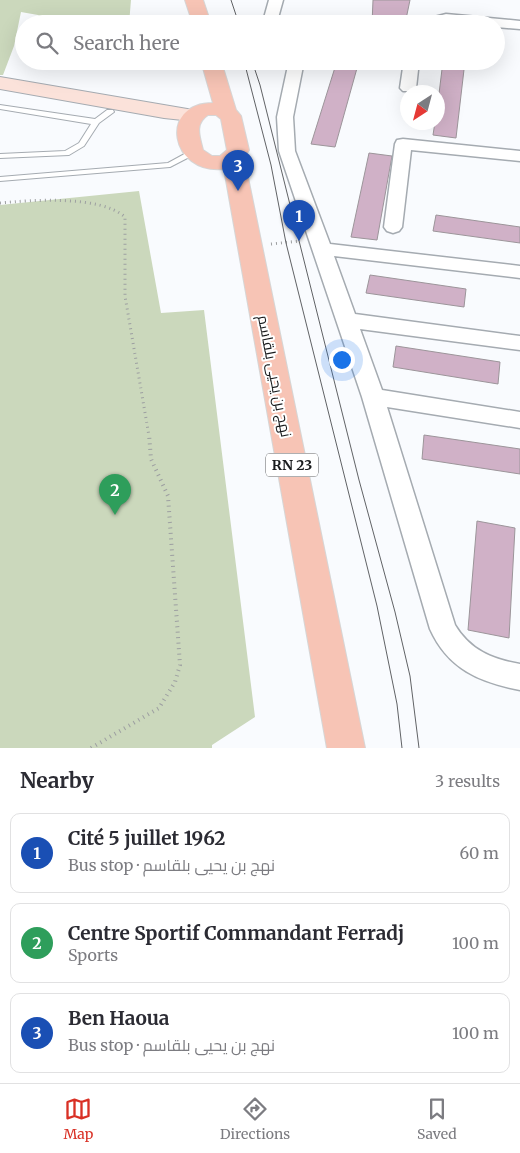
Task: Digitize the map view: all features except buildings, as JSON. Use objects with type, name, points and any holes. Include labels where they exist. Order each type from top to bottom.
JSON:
[{"type":"main road","points":[[194,0],[199,15]]},
{"type":"main road","points":[[1,105],[103,117],[195,118],[226,110],[213,70]]},
{"type":"main road","points":[[0,83],[195,118]]},
{"type":"main road","points":[[217,86],[195,118],[200,158],[234,170]]},
{"type":"main road","name":"نهج بن يحيى بلقاسم","points":[[226,110],[231,116],[238,150],[234,170],[350,741]]},
{"type":"street","points":[[272,15],[276,0]]},
{"type":"street","points":[[505,24],[520,25]]},
{"type":"street","points":[[295,70],[285,118],[287,151],[372,397],[439,618],[448,640],[465,658],[476,665],[501,674],[520,677]]},
{"type":"street","points":[[408,85],[411,70]]},
{"type":"street","points":[[392,227],[403,144],[520,156]]},
{"type":"street","points":[[322,249],[520,272]]},
{"type":"street","points":[[346,320],[520,344]]},
{"type":"street","points":[[372,397],[520,420]]},
{"type":"lane","points":[[0,156],[66,152],[76,149],[83,145],[103,117]]},
{"type":"lane","points":[[0,178],[170,166],[200,158]]},
{"type":"path","points":[[0,203],[57,203],[106,206],[119,211],[125,217],[124,296],[151,448],[151,460],[168,496],[180,665],[175,682],[160,708],[91,748]]},
{"type":"path","points":[[268,244],[286,243]]},
{"type":"green space","points":[[0,0],[131,0],[130,15],[38,15],[21,12],[20,15],[15,15],[14,46],[3,75],[0,75]]},
{"type":"green space","points":[[139,191],[161,313],[204,310],[255,717],[212,745],[212,748],[0,748],[0,205]]},
{"type":"tram line","points":[[231,0],[236,15]]},
{"type":"tram line","points":[[246,70],[271,165],[286,243],[377,606],[397,704],[402,748]]},
{"type":"tram line","points":[[255,70],[359,480],[395,612],[410,676],[419,748]]},
{"type":"place","name":"Ben Haoua","points":[[238,191]]},
{"type":"place","name":"Cité 5 juillet 1962","points":[[299,241]]},
{"type":"place","name":"Centre Sportif Commandant Ferradj","points":[[115,515]]}]
